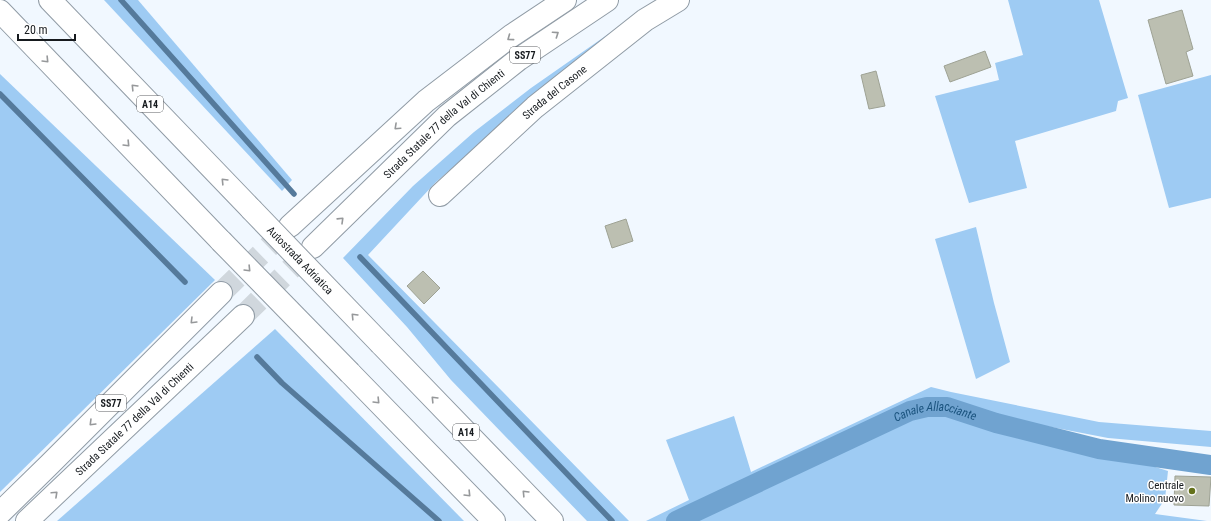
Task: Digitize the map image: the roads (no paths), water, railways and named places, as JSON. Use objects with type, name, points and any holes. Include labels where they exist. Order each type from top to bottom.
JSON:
[{"type":"main road","name":"Autostrada Adriatica","points":[[50,0],[552,521]]},
{"type":"main road","name":"SS77","points":[[290,226],[426,101],[511,36],[565,0]]},
{"type":"main road","name":"Strada Statale 77 della Val di Chienti","points":[[313,247],[447,116],[519,59],[607,0]]},
{"type":"main road","name":"Strada del Casone","points":[[440,195],[535,106],[645,20],[678,0]]},
{"type":"main road","points":[[0,11],[221,241],[494,521]]},
{"type":"main road","name":"SS77","points":[[0,513],[221,293]]},
{"type":"main road","name":"Strada Statale 77 della Val di Chienti","points":[[26,521],[243,316]]},
{"type":"waterway","points":[[121,0],[294,194]]},
{"type":"waterway","points":[[0,94],[185,282]]},
{"type":"waterway","points":[[360,257],[612,521]]},
{"type":"waterway","points":[[257,357],[282,383],[439,521]]},
{"type":"waterway","name":"Canale Allacciante","points":[[676,521],[910,411],[927,407],[947,407],[996,423],[1099,449],[1211,465]]},
{"type":"tunnel","points":[[221,293],[290,226]]},
{"type":"tunnel","points":[[243,316],[313,247]]},
{"type":"place","name":"Centrale Molino nuovo","points":[[1192,491]]}]
